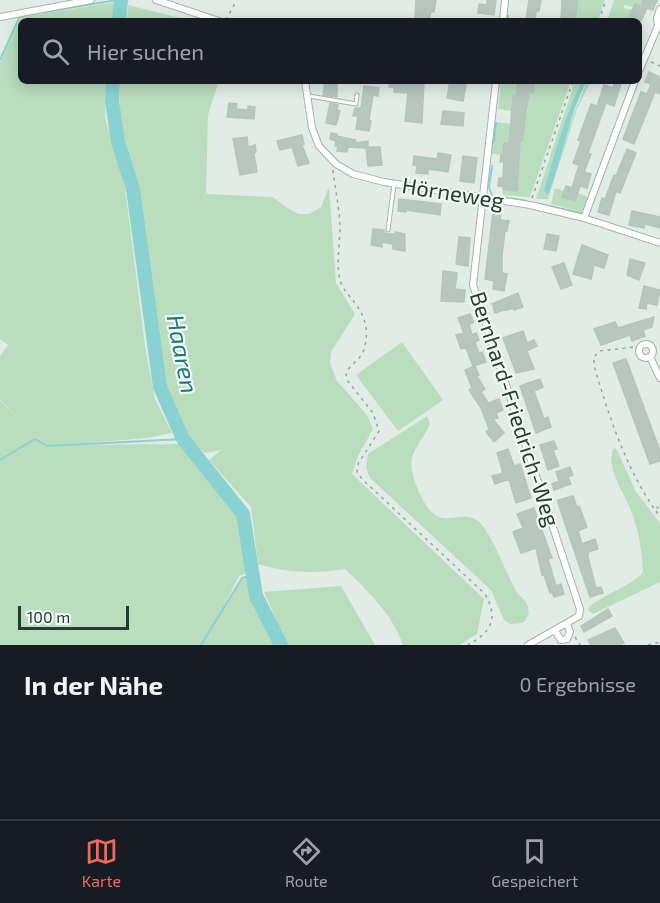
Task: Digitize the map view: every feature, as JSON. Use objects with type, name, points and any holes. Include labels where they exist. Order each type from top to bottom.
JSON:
[{"type":"street","points":[[0,16],[91,0]]},
{"type":"street","points":[[156,0],[210,18]]},
{"type":"street","points":[[503,18],[506,0]]},
{"type":"street","points":[[642,64],[659,25],[657,18],[660,9]]},
{"type":"street","name":"Hörneweg","points":[[305,84],[312,128],[320,146],[336,164],[352,174],[394,184],[530,205],[584,218],[660,243]]},
{"type":"street","name":"Bernhard-Friedrich-Weg","points":[[496,84],[473,285],[580,609],[579,616],[567,624]]},
{"type":"street","points":[[584,218],[634,84]]},
{"type":"street","points":[[643,345],[650,345],[653,351],[650,357],[642,357],[640,349],[643,345]]},
{"type":"street","points":[[650,357],[660,378]]},
{"type":"street","points":[[528,645],[567,624],[569,637],[562,641],[555,631]]},
{"type":"lane","points":[[307,96],[356,105],[357,95]]},
{"type":"lane","points":[[388,230],[394,184]]},
{"type":"path","points":[[228,18],[234,0]]},
{"type":"path","points":[[600,18],[606,0]]},
{"type":"path","points":[[530,205],[572,84]]},
{"type":"path","points":[[336,164],[332,171],[338,200],[339,276],[343,287],[363,314],[366,329],[366,344],[361,356],[347,370],[345,376],[373,413],[379,431],[358,464],[357,472],[485,594],[491,603],[492,623],[487,632],[468,645]]},
{"type":"path","points":[[640,349],[632,347],[601,351],[595,355],[593,363],[615,433],[635,476],[660,518]]},
{"type":"path","points":[[655,510],[660,506]]},
{"type":"path","points":[[570,632],[580,645]]},
{"type":"path","points":[[648,645],[660,642]]},
{"type":"green space","points":[[578,0],[605,0],[599,18],[574,18],[571,12],[576,12]]},
{"type":"green space","points":[[614,0],[643,0],[641,6],[624,5],[624,8],[632,10],[629,18],[608,18]]},
{"type":"green space","points":[[115,2],[112,18],[21,17]]},
{"type":"green space","points":[[128,5],[180,18],[127,18]]},
{"type":"green space","points":[[18,24],[18,84],[107,84],[105,117],[125,188],[145,346],[155,399],[172,433],[147,438],[63,445],[179,444],[239,516],[248,573],[239,576],[226,602],[246,578],[252,600],[276,645],[0,645],[0,401],[21,421],[0,400],[0,356],[8,345],[0,339],[0,63]]},
{"type":"green space","points":[[120,84],[218,84],[208,115],[206,194],[273,197],[299,214],[309,214],[321,207],[329,187],[336,283],[355,314],[331,352],[330,363],[337,381],[367,415],[373,429],[358,456],[352,474],[484,599],[477,634],[459,645],[403,645],[386,613],[345,569],[301,572],[258,564],[251,507],[209,460],[221,450],[205,453],[186,432],[172,404],[162,370],[155,332],[139,193],[128,154],[119,98]]},
{"type":"green space","points":[[501,84],[518,84],[517,91],[533,93],[534,84],[570,84],[530,197],[503,195],[503,189],[517,191],[519,180],[502,178],[503,174],[518,175],[519,163],[506,162],[519,145],[505,143],[503,155],[492,154],[495,122],[511,124],[509,140],[521,141],[524,123],[516,113],[527,114],[528,98],[513,96],[512,111],[498,109]]},
{"type":"green space","points":[[574,84],[581,84],[566,121],[544,190],[549,193],[569,125],[586,84],[590,84],[577,109],[548,199],[536,199]]},
{"type":"green space","points":[[555,188],[564,191],[563,197],[574,201],[578,193],[588,197],[582,212],[551,204]]},
{"type":"green space","points":[[402,342],[443,400],[398,431],[356,375]]},
{"type":"green space","points":[[427,416],[430,424],[412,457],[411,464],[418,491],[433,514],[448,518],[470,517],[480,523],[492,540],[516,591],[527,604],[529,614],[523,623],[510,624],[504,620],[491,590],[370,478],[366,467],[368,454]]},
{"type":"green space","points":[[614,448],[636,492],[660,523],[660,582],[593,614],[588,610],[590,606],[633,581],[643,572],[640,542],[634,520],[612,464]]},
{"type":"green space","points":[[341,586],[375,645],[287,645],[264,592]]},
{"type":"water","points":[[581,84],[585,84],[570,122],[549,193],[546,194],[544,190],[570,107]]},
{"type":"building","points":[[416,0],[436,0],[434,12],[431,11],[430,18],[415,18]]},
{"type":"building","points":[[487,0],[496,0],[494,15],[478,13],[479,4],[487,5]]},
{"type":"building","points":[[529,0],[541,0],[535,18],[526,18]]},
{"type":"building","points":[[562,0],[578,0],[575,18],[561,18]]},
{"type":"building","points":[[643,0],[657,0],[653,10],[647,8],[642,19],[628,18],[635,4],[641,6]]},
{"type":"building","points":[[649,72],[660,77],[660,94],[655,92],[634,144],[623,139],[641,92],[647,94],[651,84],[645,82]]},
{"type":"building","points":[[325,84],[337,84],[337,97],[323,95]]},
{"type":"building","points":[[390,84],[424,84],[422,123],[405,121],[408,93],[394,92],[394,87],[389,87]]},
{"type":"building","points":[[449,84],[466,84],[463,101],[447,98]]},
{"type":"building","points":[[518,84],[534,84],[533,93],[529,92],[522,141],[520,141],[517,191],[498,186],[499,178],[503,178],[504,162],[500,162],[501,155],[503,155],[504,143],[509,144],[513,96],[516,97]]},
{"type":"building","points":[[614,84],[621,84],[614,106],[606,103],[588,153],[591,154],[584,172],[591,174],[587,188],[580,186],[575,201],[562,197],[566,186],[572,188],[579,165],[573,163],[581,141],[578,140],[591,104],[597,106],[604,85],[613,88]]},
{"type":"building","points":[[364,86],[379,88],[378,96],[373,95],[369,131],[356,129],[358,116],[353,116],[355,108],[361,108]]},
{"type":"building","points":[[229,103],[237,104],[236,109],[248,110],[248,106],[255,107],[254,119],[227,117]]},
{"type":"building","points":[[330,103],[338,105],[337,110],[340,111],[336,125],[326,123]]},
{"type":"building","points":[[443,111],[464,113],[463,126],[441,124]]},
{"type":"building","points":[[331,133],[356,140],[355,143],[368,141],[368,147],[380,147],[382,165],[368,166],[366,148],[348,147],[347,152],[337,151],[336,141],[330,139]]},
{"type":"building","points":[[302,135],[304,144],[302,145],[309,163],[298,166],[292,147],[280,150],[277,141]]},
{"type":"building","points":[[247,137],[248,147],[255,145],[257,172],[240,175],[233,139]]},
{"type":"building","points":[[627,149],[636,153],[620,193],[616,191],[609,215],[598,212],[602,198],[605,199]]},
{"type":"building","points":[[438,153],[451,155],[448,172],[428,169],[428,174],[416,173],[417,166],[413,165],[414,156],[437,159]]},
{"type":"building","points":[[463,156],[477,158],[474,183],[460,181]]},
{"type":"building","points":[[399,199],[441,204],[440,215],[398,211]]},
{"type":"building","points":[[632,211],[660,217],[660,228],[645,224],[644,228],[629,225]]},
{"type":"building","points":[[493,212],[501,214],[500,220],[509,221],[507,231],[505,231],[502,255],[502,273],[507,274],[504,291],[493,289],[494,281],[485,279]]},
{"type":"building","points":[[373,229],[384,230],[387,234],[395,234],[395,232],[405,234],[405,251],[393,249],[393,244],[382,242],[382,247],[371,245]]},
{"type":"building","points":[[547,234],[559,236],[556,251],[544,249]]},
{"type":"building","points":[[459,237],[470,238],[468,266],[456,264]]},
{"type":"building","points":[[582,245],[608,255],[604,268],[594,265],[591,279],[573,274]]},
{"type":"building","points":[[630,259],[645,263],[639,280],[627,275]]},
{"type":"building","points":[[564,263],[572,285],[561,289],[552,267]]},
{"type":"building","points":[[443,271],[457,273],[455,289],[465,290],[464,302],[441,301]]},
{"type":"building","points":[[644,286],[660,290],[657,305],[647,303],[646,309],[639,308]]},
{"type":"building","points":[[518,293],[523,307],[495,313],[493,305],[495,305],[492,304]]},
{"type":"building","points":[[470,314],[474,322],[469,324],[472,335],[476,333],[479,340],[475,342],[479,354],[482,352],[486,362],[473,366],[466,348],[461,349],[456,335],[464,333],[458,318]]},
{"type":"building","points":[[654,317],[652,327],[643,330],[645,336],[632,341],[630,335],[601,345],[594,329],[615,322],[618,328]]},
{"type":"building","points":[[523,331],[527,343],[534,340],[537,346],[527,351],[534,369],[516,373],[503,338]]},
{"type":"building","points":[[626,359],[660,451],[660,461],[650,464],[613,363]]},
{"type":"building","points":[[475,366],[479,375],[477,376],[485,389],[481,392],[488,403],[499,399],[503,410],[496,413],[498,418],[493,419],[504,433],[494,442],[486,432],[489,429],[481,408],[469,390],[472,388],[465,370]]},
{"type":"building","points":[[540,379],[543,387],[534,391],[544,419],[548,417],[551,427],[536,433],[520,386]]},
{"type":"building","points":[[554,441],[557,449],[553,450],[559,466],[548,470],[540,445]]},
{"type":"building","points":[[508,449],[514,466],[520,464],[531,498],[516,503],[509,479],[495,484],[492,476],[503,473],[497,453]]},
{"type":"building","points":[[570,467],[573,475],[568,477],[571,484],[554,490],[552,484],[559,481],[556,472]]},
{"type":"building","points":[[573,496],[587,527],[578,531],[582,544],[595,539],[598,549],[588,552],[588,557],[596,588],[601,587],[603,593],[590,597],[558,503],[558,500]]},
{"type":"building","points":[[534,508],[552,558],[548,559],[556,586],[561,584],[564,594],[554,597],[542,575],[536,548],[521,553],[513,532],[523,528],[517,514]]},
{"type":"building","points":[[608,609],[612,616],[584,632],[581,626]]},
{"type":"building","points":[[615,628],[624,643],[620,645],[591,645],[588,640]]},
{"type":"waterway","points":[[43,12],[117,0]]},
{"type":"waterway","name":"Haaren","points":[[119,18],[121,0]]},
{"type":"waterway","points":[[0,60],[18,20]]},
{"type":"waterway","name":"Haaren","points":[[113,84],[112,101],[118,142],[133,189],[160,387],[183,439],[243,514],[256,596],[281,645]]},
{"type":"waterway","points":[[494,142],[496,123]]},
{"type":"waterway","points":[[492,166],[489,187],[492,196],[496,196]]},
{"type":"waterway","points":[[501,197],[527,201]]},
{"type":"waterway","points":[[535,203],[581,213]]},
{"type":"waterway","points":[[0,460],[35,439],[47,446],[183,439]]},
{"type":"waterway","points":[[201,645],[242,578],[252,575]]}]
